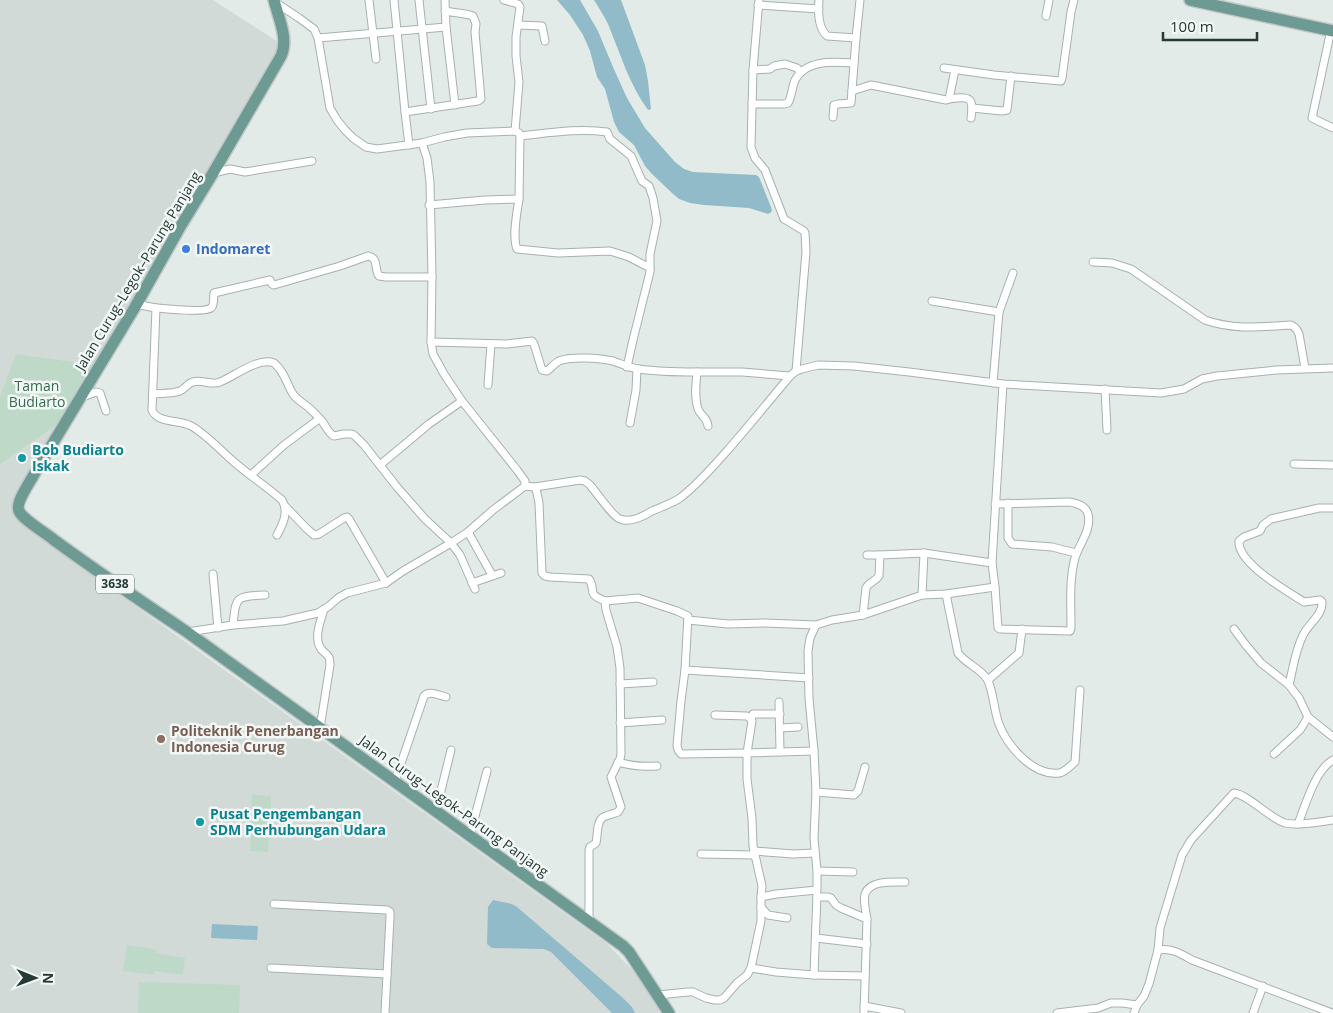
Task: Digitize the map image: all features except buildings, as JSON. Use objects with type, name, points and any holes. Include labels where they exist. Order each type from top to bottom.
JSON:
[{"type":"main road","name":"Jalan Curug–Legok–Parung Panjang","points":[[274,0],[282,30],[283,51],[135,306],[33,476],[18,503],[20,513],[115,584],[187,632],[626,949],[669,1013]]},
{"type":"main road","points":[[1190,0],[1332,31]]},
{"type":"street","points":[[274,0],[314,29],[318,38],[330,108],[345,130],[353,138],[370,148],[377,149],[410,145],[467,133],[598,131],[607,132],[610,139],[631,156],[642,181],[649,186],[657,221],[650,254],[650,270],[627,367]]},
{"type":"street","points":[[369,0],[376,59]]},
{"type":"street","points":[[394,0],[410,145]]},
{"type":"street","points":[[418,0],[431,109]]},
{"type":"street","points":[[445,0],[446,27],[455,105]]},
{"type":"street","points":[[504,0],[520,4],[516,56],[519,82],[520,199],[516,220],[515,245],[517,249],[558,254],[610,251],[629,257],[650,270]]},
{"type":"street","points":[[820,0],[820,24],[825,34],[827,36],[856,38]]},
{"type":"street","points":[[833,117],[834,105],[851,103],[860,0]]},
{"type":"street","points":[[1046,16],[1049,0]]},
{"type":"street","points":[[944,68],[1061,82],[1074,0]]},
{"type":"street","points":[[187,632],[233,625],[283,621],[318,613],[347,593],[386,583],[468,532],[525,486],[534,487],[580,480],[585,481],[614,515],[620,519],[628,520],[644,516],[680,498],[714,465],[793,373],[806,252],[804,231],[784,219],[766,170],[755,158],[752,151],[753,70],[758,2],[819,9]]},
{"type":"street","points":[[405,112],[478,101],[481,97],[475,32],[476,20],[468,14],[445,11]]},
{"type":"street","points":[[518,25],[542,26],[545,41]]},
{"type":"street","points":[[318,38],[446,27]]},
{"type":"street","points":[[1332,31],[1312,118],[1333,128]]},
{"type":"street","points":[[752,104],[788,103],[796,78],[808,68],[824,62],[854,63]]},
{"type":"street","points":[[753,70],[768,69],[785,64],[802,72]]},
{"type":"street","points":[[949,99],[955,70]]},
{"type":"street","points":[[972,108],[1007,110],[1010,76]]},
{"type":"street","points":[[852,91],[872,85],[946,100],[958,97],[966,98],[972,102],[970,118]]},
{"type":"street","points":[[422,143],[427,158],[430,182],[431,342],[433,354],[462,401],[517,470],[525,486]]},
{"type":"street","points":[[213,173],[230,169],[239,172],[253,171],[312,161]]},
{"type":"street","points":[[429,205],[520,199]]},
{"type":"street","points":[[135,306],[140,305],[183,311],[212,308],[214,305],[214,293],[270,280],[274,285],[340,266],[364,256],[372,256],[375,260],[379,276],[432,277]]},
{"type":"street","points":[[1093,262],[1112,263],[1130,269],[1205,320],[1215,324],[1232,327],[1293,326],[1299,334],[1305,368]]},
{"type":"street","points":[[993,383],[999,312],[1013,273]]},
{"type":"street","points":[[932,301],[999,312]]},
{"type":"street","points":[[156,308],[152,410],[154,414],[158,418],[189,425],[197,430],[282,500],[314,535],[319,534],[344,518],[350,519],[386,583]]},
{"type":"street","points":[[431,342],[507,344],[532,341],[542,370],[545,371],[559,361],[585,358],[596,358],[637,369],[663,371],[793,373],[818,365],[854,366],[1003,384],[1140,392],[1170,392],[1184,389],[1202,379],[1217,376],[1305,368],[1333,368]]},
{"type":"street","points":[[488,385],[490,344]]},
{"type":"street","points":[[153,394],[179,391],[191,382],[216,383],[245,368],[264,362],[272,362],[277,365],[285,376],[295,397],[307,406],[332,436],[348,434],[355,436],[364,445],[425,519],[451,543],[460,555],[473,586],[492,575],[500,573]]},
{"type":"street","points":[[630,423],[636,390],[637,369]]},
{"type":"street","points":[[697,372],[697,405],[700,414],[706,418],[708,426]]},
{"type":"street","points":[[995,504],[1069,502],[1086,510],[1088,516],[1086,534],[1076,553],[1072,574],[1070,631],[998,628],[992,563],[995,504],[1003,384]]},
{"type":"street","points":[[1105,389],[1107,430]]},
{"type":"street","points":[[79,398],[96,392],[100,393],[106,411]]},
{"type":"street","points":[[380,465],[429,424],[462,401]]},
{"type":"street","points":[[251,475],[319,419]]},
{"type":"street","points":[[1294,464],[1333,466]]},
{"type":"street","points":[[534,487],[539,503],[542,573],[547,576],[589,579],[596,598],[605,601],[638,598],[688,616],[685,670],[677,745],[679,753],[814,751]]},
{"type":"street","points":[[1008,503],[1008,538],[1012,544],[1052,547],[1076,553]]},
{"type":"street","points":[[277,535],[283,524],[286,506]]},
{"type":"street","points":[[1289,685],[1298,646],[1320,612],[1322,602],[1320,600],[1304,602],[1258,571],[1240,550],[1239,541],[1260,531],[1265,523],[1271,519],[1320,508],[1333,508]]},
{"type":"street","points":[[468,532],[492,575]]},
{"type":"street","points":[[867,555],[924,553],[992,563]]},
{"type":"street","points":[[922,595],[924,553]]},
{"type":"street","points":[[863,616],[866,588],[868,584],[880,576],[880,555]]},
{"type":"street","points":[[213,574],[218,628]]},
{"type":"street","points":[[688,620],[728,624],[816,625],[832,620],[863,616],[922,595],[946,594],[995,587]]},
{"type":"street","points":[[946,594],[958,652],[963,659],[980,671],[988,680],[998,724],[1013,749],[1034,766],[1044,771],[1060,773],[1075,760],[1080,690]]},
{"type":"street","points":[[233,625],[235,605],[241,598],[265,595]]},
{"type":"street","points":[[589,921],[590,847],[596,842],[598,824],[601,820],[620,810],[620,804],[611,777],[621,754],[620,668],[617,647],[605,601]]},
{"type":"street","points":[[320,728],[330,666],[329,657],[322,649],[317,636],[324,609]]},
{"type":"street","points":[[814,975],[817,893],[815,853],[816,792],[808,651],[810,638],[816,625]]},
{"type":"street","points":[[988,680],[1019,653],[1022,629]]},
{"type":"street","points":[[1234,629],[1261,663],[1289,685],[1299,698],[1308,717],[1333,737]]},
{"type":"street","points":[[685,670],[809,678]]},
{"type":"street","points":[[620,684],[653,682]]},
{"type":"street","points":[[395,781],[424,696],[429,693],[446,697]]},
{"type":"street","points":[[780,702],[780,752]]},
{"type":"street","points":[[658,995],[693,992],[706,998],[720,1000],[747,975],[751,968],[761,921],[762,886],[754,853],[747,779],[747,753],[753,714],[780,714]]},
{"type":"street","points":[[715,715],[747,716],[752,719]]},
{"type":"street","points":[[1274,754],[1300,730],[1308,717]]},
{"type":"street","points":[[620,723],[662,720]]},
{"type":"street","points":[[780,728],[798,728]]},
{"type":"street","points":[[436,811],[451,750]]},
{"type":"street","points":[[1298,824],[1317,777],[1327,763],[1333,760]]},
{"type":"street","points":[[618,762],[635,766],[657,766]]},
{"type":"street","points":[[816,792],[854,795],[858,791],[865,767]]},
{"type":"street","points":[[470,835],[487,771]]},
{"type":"street","points":[[1134,1013],[1149,984],[1158,950],[1160,928],[1186,846],[1232,795],[1240,795],[1283,822],[1291,824],[1333,820]]},
{"type":"street","points":[[701,854],[815,853]]},
{"type":"street","points":[[817,871],[853,872]]},
{"type":"street","points":[[901,1013],[864,1009],[867,919],[864,896],[868,890],[878,884],[905,882]]},
{"type":"street","points":[[761,897],[776,894],[817,893],[831,898],[841,908],[867,919]]},
{"type":"street","points":[[274,904],[388,910],[390,917],[385,1013]]},
{"type":"street","points":[[761,907],[768,915],[787,918]]},
{"type":"street","points":[[816,938],[867,944]]},
{"type":"street","points":[[1158,950],[1177,951],[1192,960],[1332,1013]]},
{"type":"street","points":[[271,968],[387,974]]},
{"type":"street","points":[[751,968],[814,975],[865,976]]},
{"type":"street","points":[[1252,1013],[1263,986]]},
{"type":"street","points":[[1057,1013],[1098,1008],[1111,1003],[1137,1005]]},
{"type":"shaded area","name":"Politeknik Penerbangan Indonesia Curug","points":[[0,0],[213,0],[278,42],[279,56],[116,330],[93,365],[14,501],[16,517],[36,535],[606,943],[647,985],[663,1013],[0,1013]]},
{"type":"green space","name":"Taman Budiarto","points":[[16,354],[93,365],[59,423],[0,464],[0,397]]},
{"type":"green space","points":[[252,795],[271,796],[270,829],[250,828]]},
{"type":"green space","points":[[251,830],[269,831],[268,852],[250,851]]},
{"type":"green space","points":[[127,945],[156,949],[156,953],[185,958],[183,975],[154,971],[153,975],[123,971]]},
{"type":"green space","points":[[139,982],[240,985],[239,1013],[138,1013]]},
{"type":"water","points":[[557,0],[580,0],[598,31],[627,98],[645,128],[675,162],[684,169],[693,172],[756,175],[759,177],[772,211],[768,214],[749,208],[690,203],[679,199],[652,174],[645,166],[634,145],[619,132],[614,122],[605,89],[597,77],[590,51],[583,35]]},
{"type":"water","points":[[594,0],[621,0],[645,65],[651,109],[648,110],[635,90],[608,24]]},
{"type":"water","points":[[493,900],[517,907],[623,998],[635,1013],[612,1013],[551,952],[544,949],[492,948],[487,944],[488,907]]},
{"type":"water","points":[[212,924],[258,926],[257,940],[211,938]]},
{"type":"place","name":"Indomaret","points":[[186,249]]},
{"type":"place","name":"Bob Budiarto Iskak","points":[[22,458]]},
{"type":"place","name":"Politeknik Penerbangan Indonesia Curug","points":[[161,739]]},
{"type":"place","name":"Pusat Pengembangan SDM Perhubungan Udara","points":[[200,822]]}]
